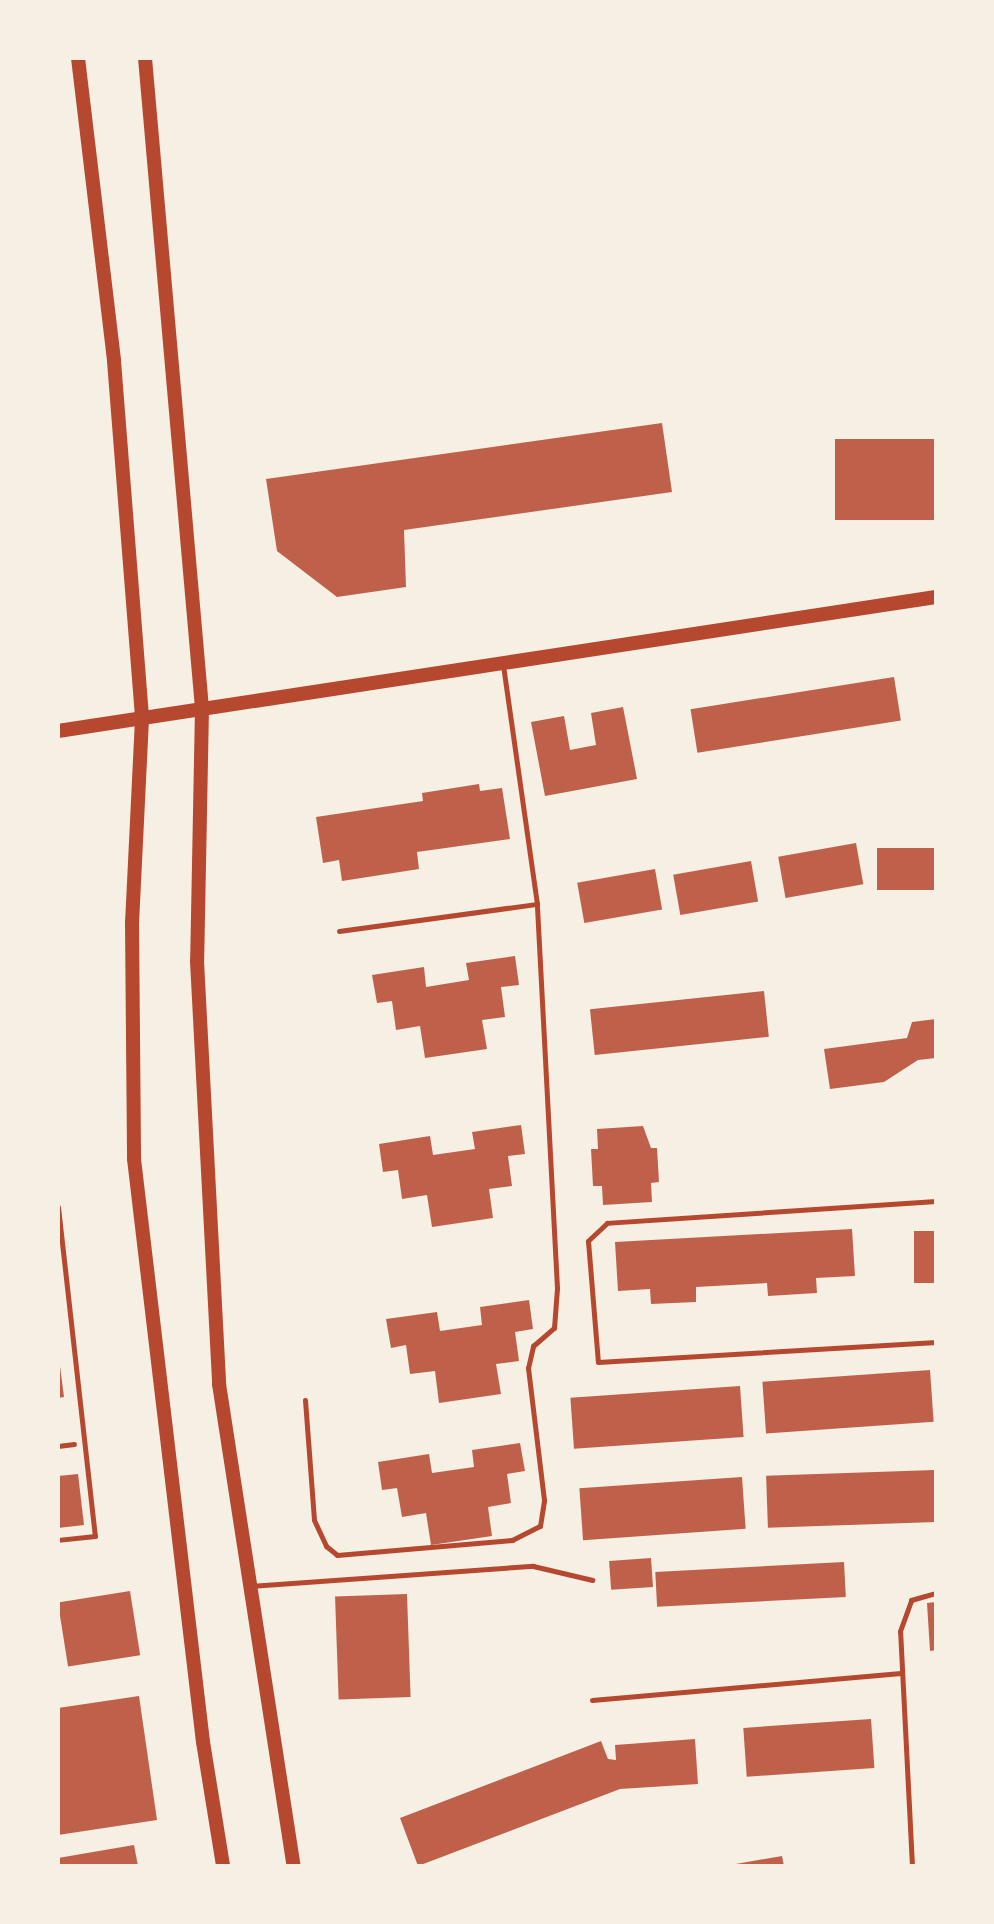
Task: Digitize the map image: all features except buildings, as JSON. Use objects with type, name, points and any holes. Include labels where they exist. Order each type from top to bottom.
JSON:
[{"type":"main road","points":[[78,58],[114,361],[142,719],[132,922],[134,1159],[203,1742],[223,1866]]},
{"type":"main road","points":[[145,58],[202,708],[197,961],[219,1384],[294,1866]]},
{"type":"main road","points":[[58,731],[503,666],[936,597]]},
{"type":"lane","points":[[306,1400],[314,1520],[326,1546],[337,1555],[512,1540],[540,1526],[544,1500],[528,1368],[533,1346],[557,1316],[537,904],[503,666]]},
{"type":"lane","points":[[338,931],[537,904]]},
{"type":"lane","points":[[936,1201],[607,1223],[588,1241],[598,1362],[936,1342]]},
{"type":"lane","points":[[58,1207],[95,1536],[58,1541]]},
{"type":"lane","points":[[251,1586],[533,1566],[592,1580]]},
{"type":"lane","points":[[912,1866],[901,1674],[904,1612],[911,1600],[936,1593]]},
{"type":"lane","points":[[592,1700],[901,1674]]}]
